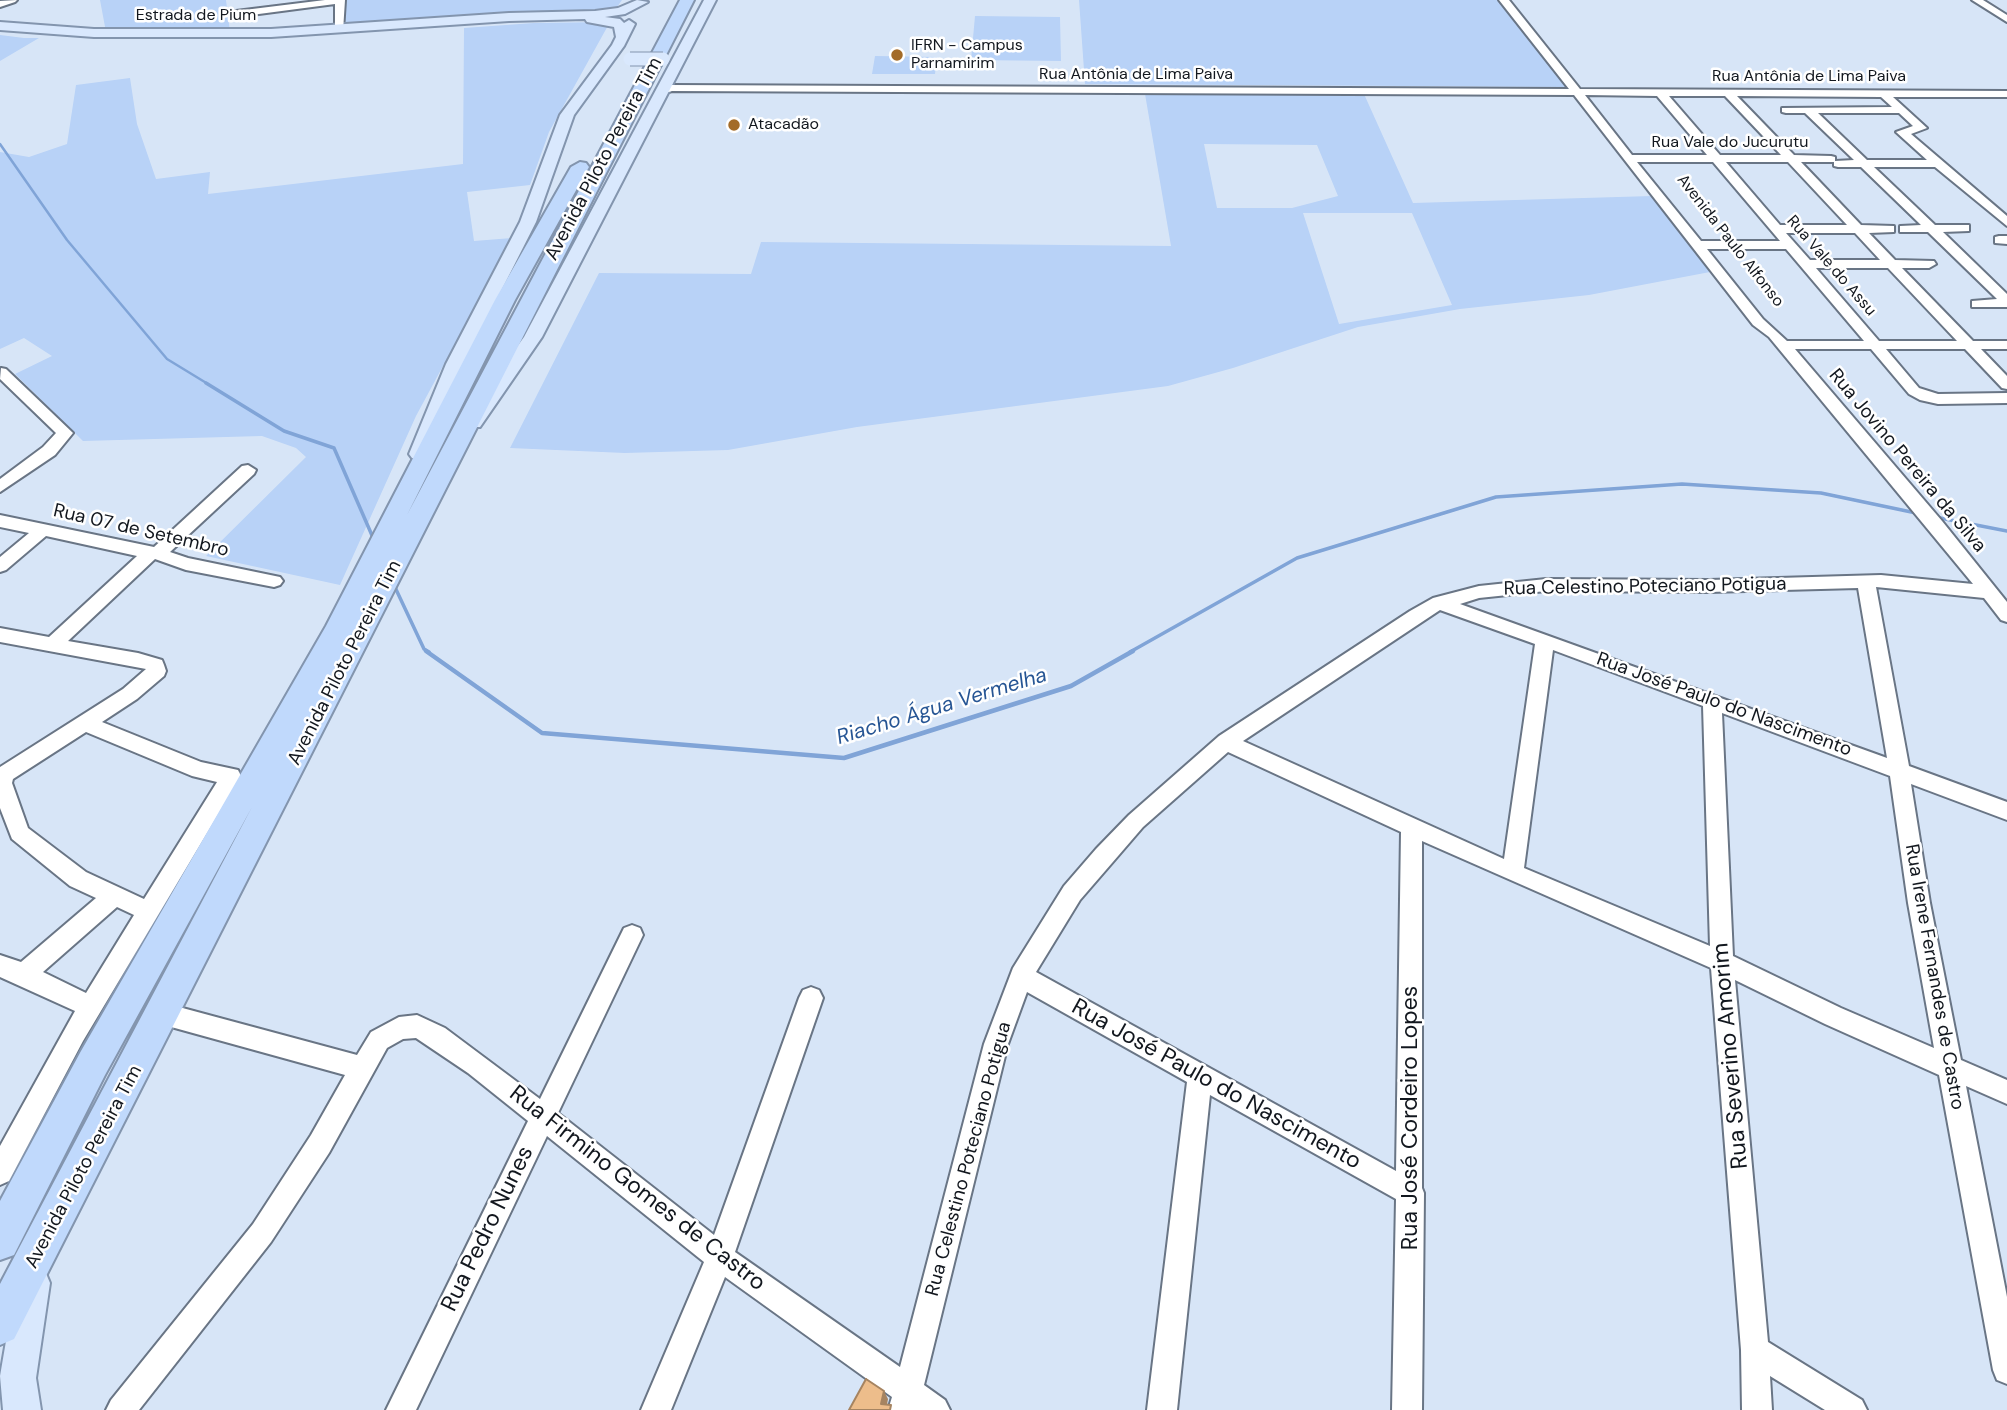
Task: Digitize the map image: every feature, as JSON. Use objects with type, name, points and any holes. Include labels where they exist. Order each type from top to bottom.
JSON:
[{"type":"highway","name":"Avenida Piloto Pereira Tim","points":[[0,1325],[164,1014],[384,563],[403,498],[512,289],[676,0]]},
{"type":"highway","name":"Avenida Piloto Pereira Tim","points":[[0,1241],[106,1039],[338,627],[384,563],[463,436],[528,303],[687,0]]},
{"type":"main road","points":[[463,436],[503,384],[533,337],[710,0]]},
{"type":"main road","points":[[403,498],[455,364],[528,222],[563,124],[622,49],[642,1]]},
{"type":"main road","name":"Estrada de Pium","points":[[0,26],[94,33],[238,34],[509,17],[595,15],[621,11],[642,1]]},
{"type":"main road","name":"Estrada de Pium","points":[[0,32],[73,37],[235,39],[596,19],[616,22],[621,26],[622,49]]},
{"type":"main road","points":[[622,49],[663,59],[682,53]]},
{"type":"main road","points":[[22,1410],[18,1378],[20,1351],[40,1250]]},
{"type":"street","points":[[0,4],[12,0]]},
{"type":"street","points":[[238,34],[235,9],[340,0],[340,29]]},
{"type":"street","name":"Avenida Paulo Alfonso","points":[[1504,0],[1582,90]]},
{"type":"street","name":"Avenida Paulo Alfonso","points":[[1516,0],[1635,158],[1704,245],[1771,322],[1779,340]]},
{"type":"street","points":[[1977,0],[2004,15]]},
{"type":"street","name":"Rua Antônia de Lima Paiva","points":[[665,85],[671,88],[2007,94]]},
{"type":"street","name":"Rua Vale do Assu","points":[[1660,92],[1787,245],[1914,391],[1925,397],[2007,398]]},
{"type":"street","points":[[1728,93],[2007,385]]},
{"type":"street","points":[[1871,94],[1903,118]]},
{"type":"street","points":[[1884,94],[1903,118],[1902,132],[2007,222]]},
{"type":"street","points":[[1786,110],[1903,118]]},
{"type":"street","points":[[1808,110],[2007,302]]},
{"type":"street","name":"Rua Vale do Jucurutu","points":[[1635,158],[1940,163]]},
{"type":"street","points":[[1904,229],[1965,228]]},
{"type":"street","points":[[1774,229],[1890,229]]},
{"type":"street","points":[[1704,245],[1787,245]]},
{"type":"street","points":[[1804,264],[1929,264]]},
{"type":"street","points":[[1977,303],[2007,302]]},
{"type":"street","points":[[1779,340],[2007,345]]},
{"type":"street","name":"Rua Jovino Pereira da Silva","points":[[1779,340],[1928,515],[2007,615]]},
{"type":"street","points":[[0,486],[62,439],[65,433],[1,372]]},
{"type":"street","points":[[52,645],[248,470]]},
{"type":"street","name":"Rua 07 de Setembro","points":[[0,521],[154,554],[186,564],[274,581]]},
{"type":"street","points":[[0,566],[42,531]]},
{"type":"street","name":"Rua Celestino Poteciano Potigua","points":[[905,1400],[996,1044],[1021,976],[1072,893],[1096,865],[1136,821],[1226,742],[1439,603],[1479,592],[1546,585],[1709,586],[1881,581],[1988,592]]},
{"type":"street","name":"Rua Irene Fernandes de Castro","points":[[1866,583],[1899,769],[1919,903],[2007,1370]]},
{"type":"street","name":"Rua José Paulo do Nascimento","points":[[1439,603],[1545,639],[2007,811]]},
{"type":"street","points":[[0,635],[138,660],[157,667],[157,671],[144,684],[2,773],[2,783],[19,833],[78,879],[148,911]]},
{"type":"street","points":[[1513,873],[1545,639]]},
{"type":"street","name":"Rua Severino Amorim","points":[[1712,701],[1722,962],[1755,1350],[1757,1410]]},
{"type":"street","points":[[0,1172],[90,1007],[231,776],[200,769],[85,723]]},
{"type":"street","points":[[1226,742],[1513,873],[1722,962],[1833,1016],[2007,1092]]},
{"type":"street","name":"Rua José Cordeiro Lopes","points":[[1407,1410],[1411,1193],[1412,826]]},
{"type":"street","points":[[24,974],[114,895]]},
{"type":"street","name":"Rua Pedro Nunes","points":[[401,1410],[632,935]]},
{"type":"street","points":[[0,966],[24,974],[90,1007]]},
{"type":"street","name":"Rua José Paulo do Nascimento","points":[[1021,976],[1411,1193]]},
{"type":"street","points":[[656,1410],[720,1257],[811,998]]},
{"type":"street","points":[[121,1410],[262,1233],[320,1144],[357,1079],[164,1014]]},
{"type":"street","name":"Rua Firmino Gomes de Castro","points":[[357,1079],[379,1040],[399,1028],[417,1026],[437,1036],[905,1400],[935,1410]]},
{"type":"street","points":[[1162,1410],[1200,1077]]},
{"type":"street","points":[[1755,1350],[1852,1410]]},
{"type":"shaded area","points":[[100,0],[226,0],[230,32],[106,32]]},
{"type":"shaded area","points":[[345,0],[622,0],[617,7],[592,12],[348,24],[345,21]]},
{"type":"shaded area","points":[[1079,0],[1499,0],[1567,87],[1085,84]]},
{"type":"shaded area","points":[[975,16],[1060,17],[1061,61],[971,60]]},
{"type":"shaded area","points":[[610,22],[549,132],[530,185],[467,192],[474,241],[512,238],[416,416],[340,585],[206,556],[306,457],[296,448],[262,436],[83,441],[15,374],[52,356],[24,338],[0,349],[0,152],[29,157],[67,144],[76,85],[130,78],[137,124],[156,179],[210,172],[208,194],[463,164],[464,28],[534,23]]},
{"type":"shaded area","points":[[0,35],[24,38],[39,38],[0,61]]},
{"type":"shaded area","points":[[875,56],[937,57],[935,74],[872,74]]},
{"type":"shaded area","points":[[1145,94],[1364,94],[1413,203],[1652,196],[1710,272],[1589,295],[1460,309],[1358,327],[1168,386],[857,427],[728,450],[625,453],[510,448],[599,273],[751,274],[761,242],[1171,246]],"holes":[[[1204,144],[1317,145],[1338,196],[1292,208],[1217,208]],[[1303,213],[1412,213],[1452,305],[1339,324]]]},
{"type":"building","points":[[866,1379],[884,1391],[881,1404],[891,1405],[890,1410],[849,1410]]},
{"type":"waterway","name":"Riacho Água Vermelha","points":[[0,144],[67,240],[167,359],[208,384]]},
{"type":"waterway","name":"Riacho Água Vermelha","points":[[206,383],[284,431],[334,448],[374,540]]},
{"type":"waterway","name":"Riacho Água Vermelha","points":[[1130,652],[1297,558],[1496,497],[1682,484],[1821,493],[1916,513]]},
{"type":"waterway","name":"Riacho Água Vermelha","points":[[1935,517],[2007,531]]},
{"type":"waterway","name":"Riacho Água Vermelha","points":[[393,583],[424,649],[429,652]]},
{"type":"waterway","name":"Riacho Água Vermelha","points":[[426,651],[542,733],[844,758],[1071,686],[1133,651]]},
{"type":"place","name":"IFRN - Campus Parnamirim","points":[[897,55]]},
{"type":"place","name":"Atacadão","points":[[734,125]]}]
